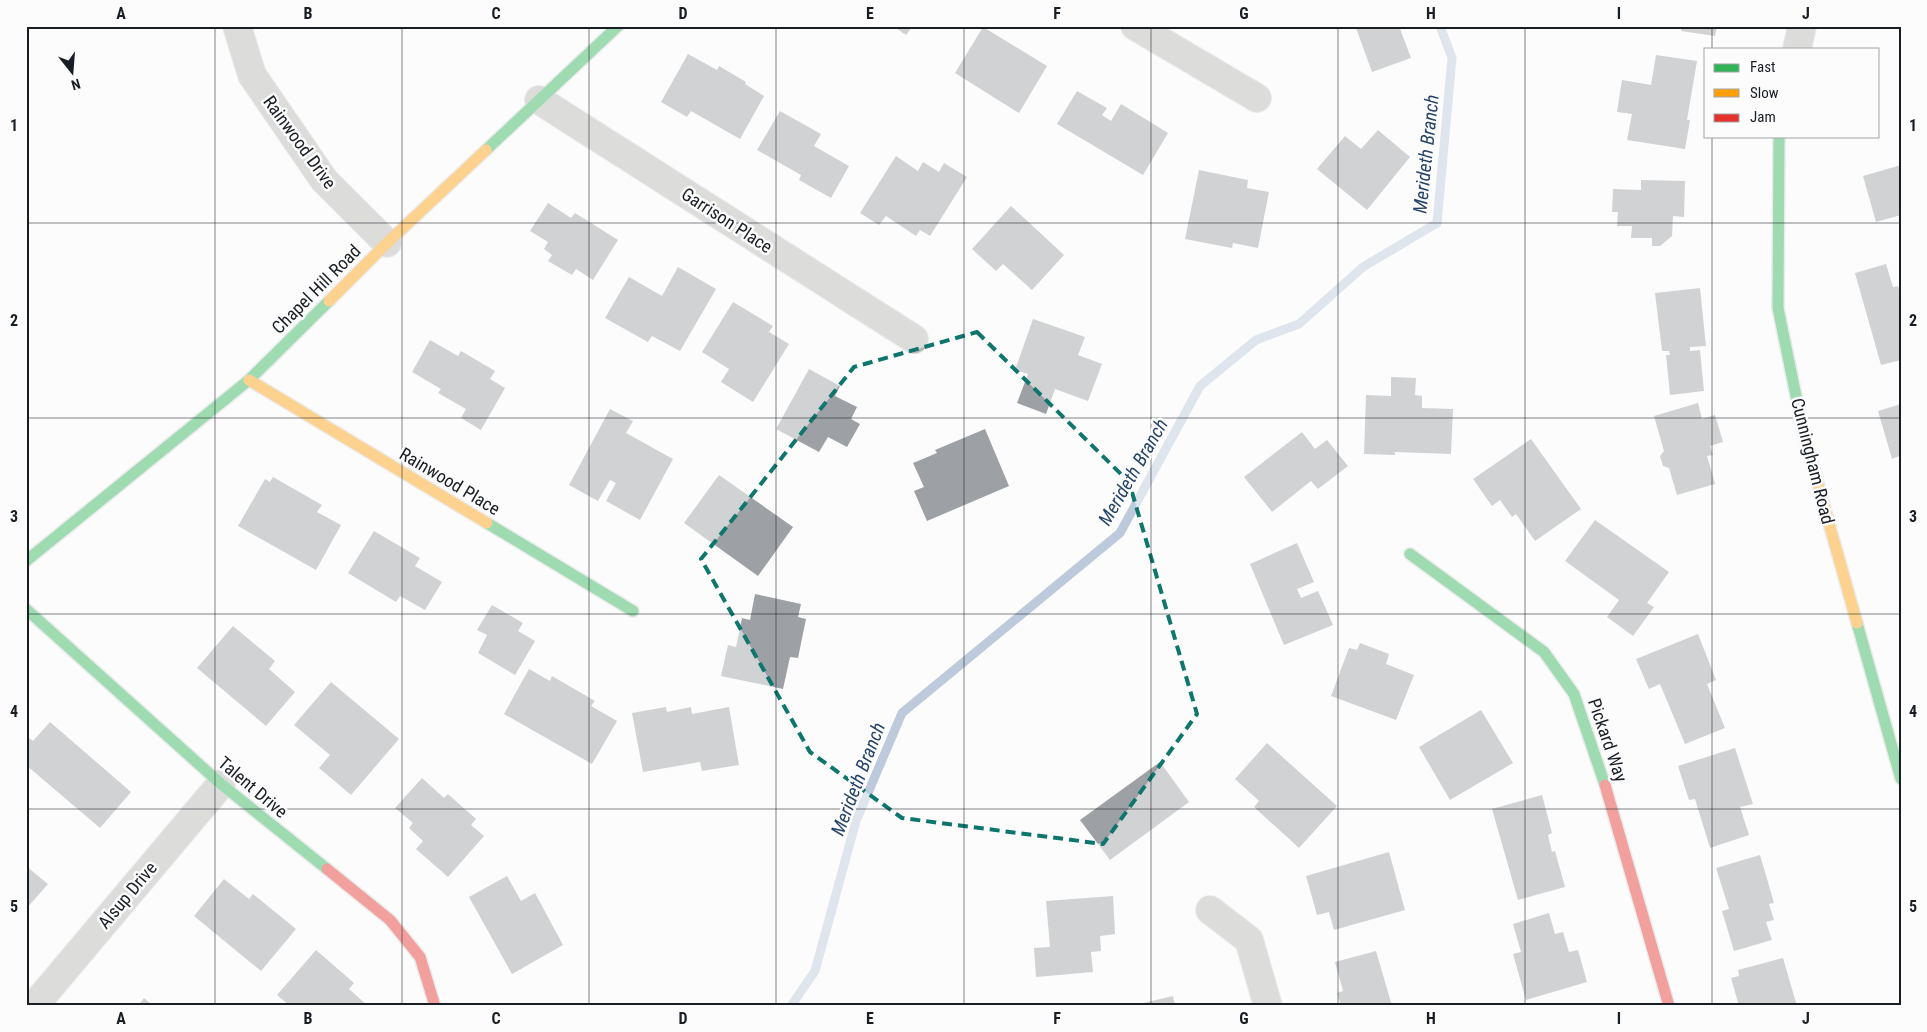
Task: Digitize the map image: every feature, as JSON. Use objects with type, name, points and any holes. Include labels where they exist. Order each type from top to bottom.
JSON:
[{"type":"street","name":"Rainwood Drive","points":[[237,26],[252,76],[324,180],[387,243]]},
{"type":"street","name":"Chapel Hill Road","points":[[26,561],[249,380],[387,243],[618,26]]},
{"type":"street","points":[[1135,26],[1257,98]]},
{"type":"street","points":[[1797,48],[1802,26]]},
{"type":"street","name":"Garrison Place","points":[[540,100],[914,340]]},
{"type":"street","name":"Cunningham Road","points":[[1779,138],[1778,308],[1804,435],[1901,779]]},
{"type":"street","name":"Rainwood Place","points":[[249,380],[633,611]]},
{"type":"street","name":"Pickard Way","points":[[1410,554],[1544,652],[1574,694],[1599,763],[1668,1006]]},
{"type":"street","name":"Talent Drive","points":[[26,609],[220,784],[390,920],[420,957],[434,1006]]},
{"type":"street","name":"Alsup Drive","points":[[34,1006],[220,784]]},
{"type":"street","points":[[1210,910],[1249,940],[1268,1006]]},
{"type":"highlighted area","points":[[977,332],[1129,482],[1197,714],[1103,844],[902,818],[810,752],[701,559],[854,367]]},
{"type":"building","points":[[893,26],[913,26],[906,35]]},
{"type":"building","points":[[1362,26],[1399,26],[1411,58],[1372,72],[1356,28]]},
{"type":"building","points":[[1682,26],[1717,26],[1715,36],[1681,31]]},
{"type":"building","points":[[983,27],[1047,66],[1019,113],[955,73]]},
{"type":"building","points":[[688,54],[717,70],[719,66],[746,82],[745,84],[764,96],[740,139],[691,111],[687,117],[661,102]]},
{"type":"building","points":[[1656,55],[1697,61],[1687,120],[1690,120],[1685,149],[1627,140],[1632,114],[1617,112],[1622,80],[1651,85]]},
{"type":"building","points":[[1077,91],[1107,108],[1102,115],[1111,121],[1121,104],[1168,133],[1143,175],[1057,124]]},
{"type":"building","points":[[780,111],[821,134],[814,146],[849,166],[831,198],[799,180],[801,175],[757,150]]},
{"type":"building","points":[[1378,130],[1410,157],[1367,210],[1317,169],[1345,136],[1361,149]]},
{"type":"building","points":[[896,156],[918,171],[923,162],[939,172],[944,163],[967,177],[930,236],[920,230],[916,236],[886,216],[879,225],[860,213]]},
{"type":"building","points":[[1901,165],[1901,215],[1876,222],[1863,176]]},
{"type":"building","points":[[1199,170],[1248,180],[1247,188],[1269,192],[1258,248],[1233,243],[1232,248],[1185,239]]},
{"type":"building","points":[[1641,180],[1685,181],[1684,217],[1673,216],[1672,236],[1660,246],[1652,246],[1652,238],[1631,238],[1632,226],[1617,226],[1618,212],[1612,212],[1613,189],[1641,190]]},
{"type":"building","points":[[548,203],[571,218],[575,213],[618,240],[593,280],[576,269],[572,275],[548,261],[552,255],[544,249],[548,242],[530,231]]},
{"type":"building","points":[[1011,206],[1064,255],[1032,290],[1003,264],[996,271],[972,249]]},
{"type":"building","points":[[1886,264],[1893,287],[1898,286],[1901,294],[1901,360],[1881,365],[1855,273]]},
{"type":"building","points":[[678,267],[716,289],[680,351],[652,336],[648,342],[605,318],[629,277],[662,296]]},
{"type":"building","points":[[1700,288],[1706,346],[1690,347],[1690,351],[1700,350],[1704,391],[1670,395],[1666,355],[1670,355],[1669,351],[1662,351],[1655,293]]},
{"type":"building","points":[[733,302],[773,326],[769,332],[789,344],[753,402],[721,382],[729,369],[702,352]]},
{"type":"building","points":[[1033,319],[1085,337],[1078,355],[1102,364],[1088,401],[1055,389],[1046,414],[1017,403],[1028,374],[1015,370]]},
{"type":"building","points":[[430,340],[458,356],[461,351],[495,371],[490,379],[505,388],[481,430],[461,418],[466,409],[438,393],[441,389],[412,372]]},
{"type":"building","points":[[809,369],[840,386],[835,396],[857,407],[851,419],[860,424],[847,447],[828,437],[819,452],[776,429]]},
{"type":"building","points":[[1391,377],[1416,378],[1415,395],[1422,396],[1422,408],[1453,409],[1451,454],[1395,452],[1395,455],[1364,454],[1366,395],[1391,396]]},
{"type":"building","points":[[1698,403],[1702,419],[1715,415],[1723,442],[1710,446],[1713,455],[1707,456],[1715,484],[1677,495],[1669,468],[1663,466],[1660,456],[1664,451],[1654,416]]},
{"type":"building","points":[[1901,404],[1900,461],[1899,456],[1892,459],[1878,411]]},
{"type":"building","points":[[610,409],[633,421],[626,433],[673,459],[640,520],[606,501],[616,483],[610,480],[598,501],[569,485]]},
{"type":"building","points":[[985,429],[1009,486],[927,521],[914,491],[924,487],[913,463],[937,453],[935,450]]},
{"type":"building","points":[[1302,432],[1315,449],[1327,440],[1348,466],[1318,489],[1311,481],[1272,512],[1244,477]]},
{"type":"building","points":[[1531,439],[1581,509],[1535,541],[1516,514],[1512,517],[1500,500],[1492,506],[1473,479]]},
{"type":"building","points":[[719,475],[793,527],[758,576],[684,523]]},
{"type":"building","points":[[273,477],[322,505],[317,512],[341,525],[316,570],[238,526],[265,479],[270,482]]},
{"type":"building","points":[[1595,520],[1669,572],[1647,603],[1654,607],[1633,636],[1607,617],[1619,600],[1565,561]]},
{"type":"building","points":[[374,531],[420,558],[415,566],[442,582],[425,610],[400,596],[396,602],[348,573]]},
{"type":"building","points":[[1297,543],[1314,582],[1297,589],[1301,598],[1318,591],[1333,625],[1284,645],[1250,564]]},
{"type":"building","points":[[755,594],[801,604],[798,617],[806,619],[798,658],[790,657],[783,689],[721,676],[728,645],[736,647],[742,618],[750,620]]},
{"type":"building","points":[[492,605],[523,623],[518,631],[535,641],[515,675],[478,653],[487,635],[477,630]]},
{"type":"building","points":[[233,626],[275,661],[269,669],[295,692],[266,726],[197,668]]},
{"type":"building","points":[[1698,634],[1716,680],[1707,684],[1725,728],[1685,744],[1660,684],[1649,689],[1636,659]]},
{"type":"building","points":[[1360,643],[1389,654],[1386,664],[1414,675],[1396,720],[1331,696],[1349,648],[1357,650]]},
{"type":"building","points":[[529,669],[550,681],[552,676],[595,701],[591,706],[617,721],[592,764],[504,714]]},
{"type":"building","points":[[331,682],[399,739],[351,795],[319,768],[330,755],[294,725]]},
{"type":"building","points":[[666,707],[667,712],[691,707],[692,714],[729,707],[739,765],[702,771],[700,762],[643,772],[632,713]]},
{"type":"building","points":[[1481,710],[1513,763],[1450,800],[1419,747]]},
{"type":"building","points":[[50,722],[131,792],[100,828],[26,765],[26,736],[33,741]]},
{"type":"building","points":[[1267,743],[1337,806],[1299,848],[1254,807],[1259,801],[1235,779]]},
{"type":"building","points":[[1735,748],[1753,804],[1740,807],[1749,835],[1710,848],[1695,799],[1689,800],[1678,766]]},
{"type":"building","points":[[1160,762],[1189,802],[1110,860],[1080,820]]},
{"type":"building","points":[[422,778],[444,798],[448,794],[476,819],[471,825],[484,836],[448,877],[416,849],[423,841],[409,828],[413,823],[395,808]]},
{"type":"building","points":[[1542,795],[1552,833],[1548,835],[1552,852],[1555,851],[1565,887],[1518,900],[1492,809]]},
{"type":"building","points":[[1389,852],[1405,910],[1334,930],[1329,912],[1317,915],[1306,876]]},
{"type":"building","points":[[1760,855],[1774,903],[1769,904],[1774,920],[1766,922],[1772,940],[1734,951],[1722,911],[1729,909],[1716,868]]},
{"type":"building","points":[[26,866],[48,884],[26,909]]},
{"type":"building","points":[[507,876],[521,901],[535,893],[563,945],[512,974],[469,897]]},
{"type":"building","points":[[224,879],[249,899],[253,894],[296,929],[261,971],[194,916]]},
{"type":"building","points":[[1113,896],[1115,934],[1100,936],[1101,951],[1091,952],[1093,972],[1036,977],[1034,948],[1050,947],[1046,901]]},
{"type":"building","points":[[1549,913],[1555,934],[1563,932],[1569,952],[1578,950],[1587,982],[1526,1000],[1513,954],[1521,952],[1513,924]]},
{"type":"building","points":[[316,950],[354,983],[349,989],[368,1006],[290,1006],[277,995]]},
{"type":"building","points":[[1376,951],[1392,1006],[1341,1006],[1337,993],[1343,991],[1335,962]]},
{"type":"building","points":[[1783,958],[1797,1006],[1739,1006],[1731,978],[1739,976],[1738,970]]},
{"type":"building","points":[[1173,996],[1175,1006],[1139,1006],[1139,1004]]},
{"type":"building","points":[[144,998],[153,1006],[138,1006]]},
{"type":"waterway","name":"Merideth Branch","points":[[791,1006],[815,971],[856,821],[902,713],[1120,533],[1200,386],[1256,340],[1299,324],[1363,267],[1437,223],[1452,58],[1440,26]]},
{"type":"traffic: fast","points":[[486,150],[618,26]]},
{"type":"traffic: fast","points":[[1779,138],[1778,308],[1804,435],[1812,463]]},
{"type":"traffic: fast","points":[[26,561],[249,380],[329,301]]},
{"type":"traffic: fast","points":[[487,523],[633,611]]},
{"type":"traffic: fast","points":[[1410,554],[1544,652],[1574,694],[1605,785]]},
{"type":"traffic: fast","points":[[26,609],[221,784],[327,869]]},
{"type":"traffic: fast","points":[[1857,623],[1901,779]]},
{"type":"traffic: slow","points":[[329,301],[387,243],[486,150]]},
{"type":"traffic: slow","points":[[249,380],[487,523]]},
{"type":"traffic: slow","points":[[1812,463],[1857,623]]},
{"type":"traffic: jam","points":[[1605,785],[1669,1006]]},
{"type":"traffic: jam","points":[[327,869],[390,920],[420,957],[435,1006]]}]
